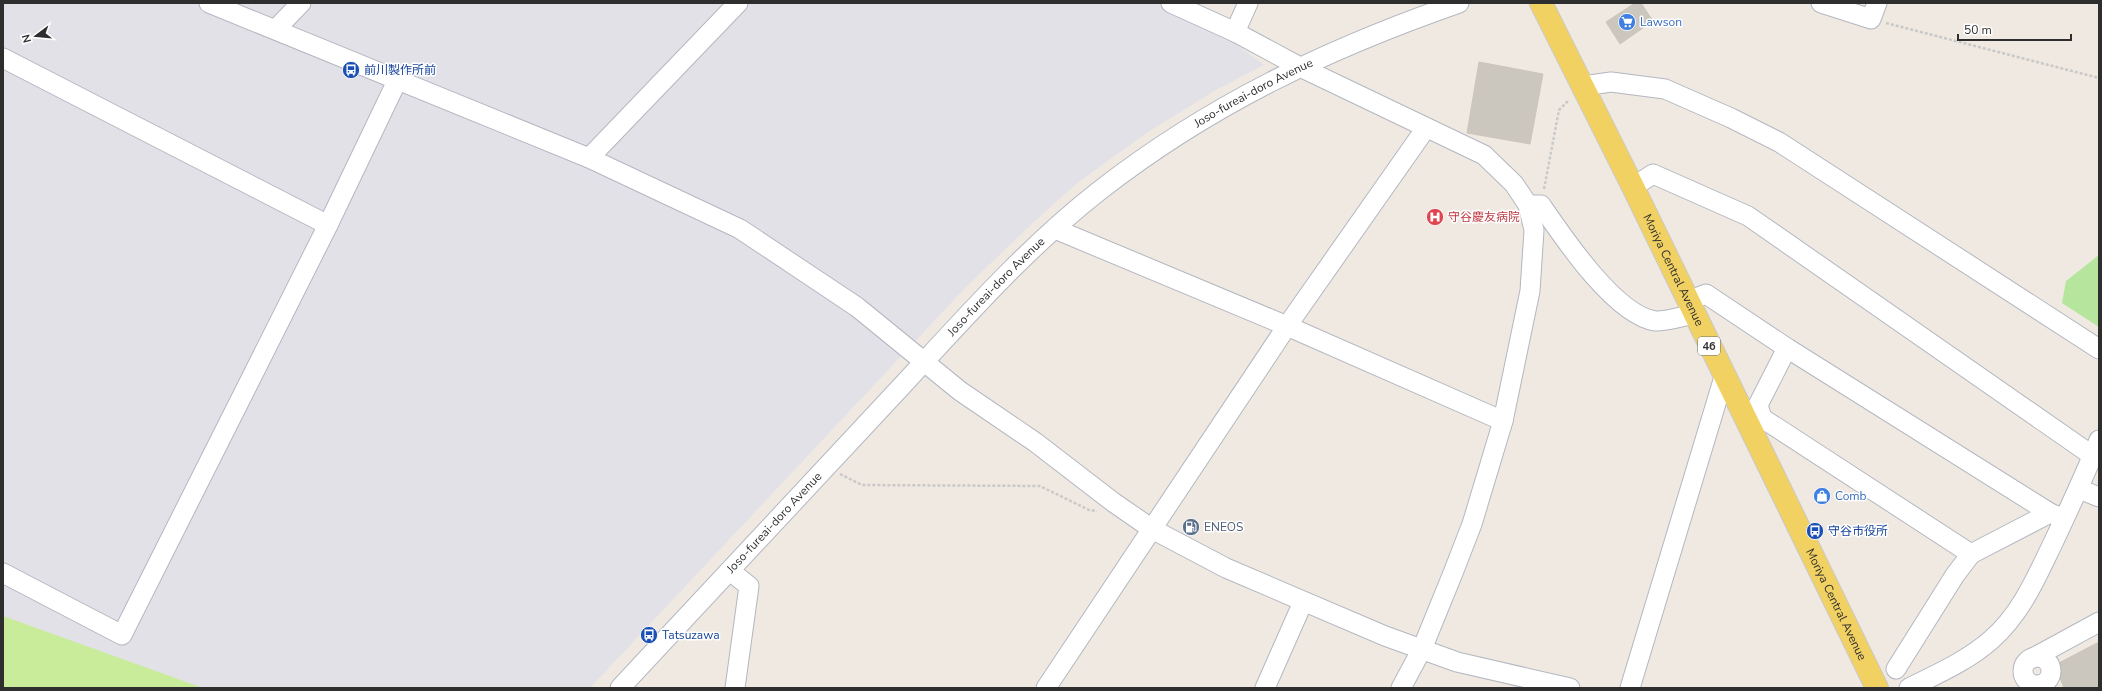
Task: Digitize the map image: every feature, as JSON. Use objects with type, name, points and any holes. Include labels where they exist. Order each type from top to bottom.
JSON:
[{"type":"main road","name":"Moriya Central Avenue","points":[[1541,3],[1633,187],[1724,377],[1755,421],[1877,688]]},
{"type":"street","points":[[208,3],[276,29],[398,81],[589,158],[740,229],[857,307],[960,390],[1035,442],[1113,502],[1152,529],[1226,568],[1302,602],[1385,636],[1457,662],[1570,688]]},
{"type":"street","points":[[276,29],[300,3]]},
{"type":"street","points":[[589,158],[738,3]]},
{"type":"street","points":[[1171,3],[1235,32],[1300,67],[1484,155],[1534,205],[1609,292],[1636,313],[1655,321],[1691,308],[1706,294],[1787,348],[2057,516]]},
{"type":"street","points":[[1235,32],[1248,3]]},
{"type":"street","name":"Joso-fureai-doro Avenue","points":[[620,688],[1002,279],[1097,192],[1151,152],[1231,102],[1300,67],[1363,38],[1459,3]]},
{"type":"street","points":[[1821,3],[1874,11]]},
{"type":"street","points":[[3,58],[328,225]]},
{"type":"street","points":[[3,573],[122,635],[328,225],[398,81]]},
{"type":"street","points":[[1583,86],[1611,82],[1665,89],[1731,118],[1780,142],[2099,349]]},
{"type":"street","points":[[1046,688],[1287,326],[1426,128]]},
{"type":"street","points":[[1633,187],[1653,174],[1748,216],[2096,448],[2080,489],[2057,516],[2030,592],[2009,622],[1991,640],[1972,655],[1909,688]]},
{"type":"street","points":[[1401,688],[1422,649],[1472,524],[1503,421],[1530,291],[1534,205]]},
{"type":"street","points":[[1055,229],[1287,326],[1503,421]]},
{"type":"street","points":[[1787,348],[1758,405],[1755,421],[1971,554]]},
{"type":"street","points":[[1630,688],[1724,377]]},
{"type":"street","points":[[2080,489],[2099,497]]},
{"type":"street","points":[[1896,669],[1955,575],[1971,554],[2057,516]]},
{"type":"street","points":[[730,571],[749,586],[735,688]]},
{"type":"street","points":[[1265,688],[1302,602]]},
{"type":"street","points":[[2031,658],[2099,622]]},
{"type":"path","points":[[1874,11],[2099,78]]},
{"type":"path","points":[[1534,205],[1559,110],[1583,86]]},
{"type":"path","points":[[825,467],[862,485],[1040,486],[1089,510],[1101,512],[1113,502]]},
{"type":"shaded area","points":[[3,3],[1161,3],[1233,42],[1264,65],[1216,90],[1148,132],[1076,184],[1035,221],[967,286],[590,688],[3,688]]},
{"type":"green space","points":[[2099,255],[2099,327],[2062,303],[2066,281]]},
{"type":"green space","points":[[3,616],[203,688],[3,688]]},
{"type":"building","points":[[1635,3],[1641,3],[1653,21],[1620,44],[1606,22]]},
{"type":"building","points":[[1479,62],[1543,74],[1530,144],[1467,133]]},
{"type":"building","points":[[2099,642],[2099,688],[2064,688],[2055,665]]},
{"type":"place","name":"Lawson","points":[[1627,22]]},
{"type":"place","name":"前川製作所前","points":[[351,70]]},
{"type":"place","name":"守谷慶友病院","points":[[1435,217]]},
{"type":"place","name":"Comb","points":[[1822,496]]},
{"type":"place","name":"ENEOS","points":[[1191,527]]},
{"type":"place","name":"守谷市役所","points":[[1815,531]]},
{"type":"place","name":"Tatsuzawa","points":[[649,635]]}]
